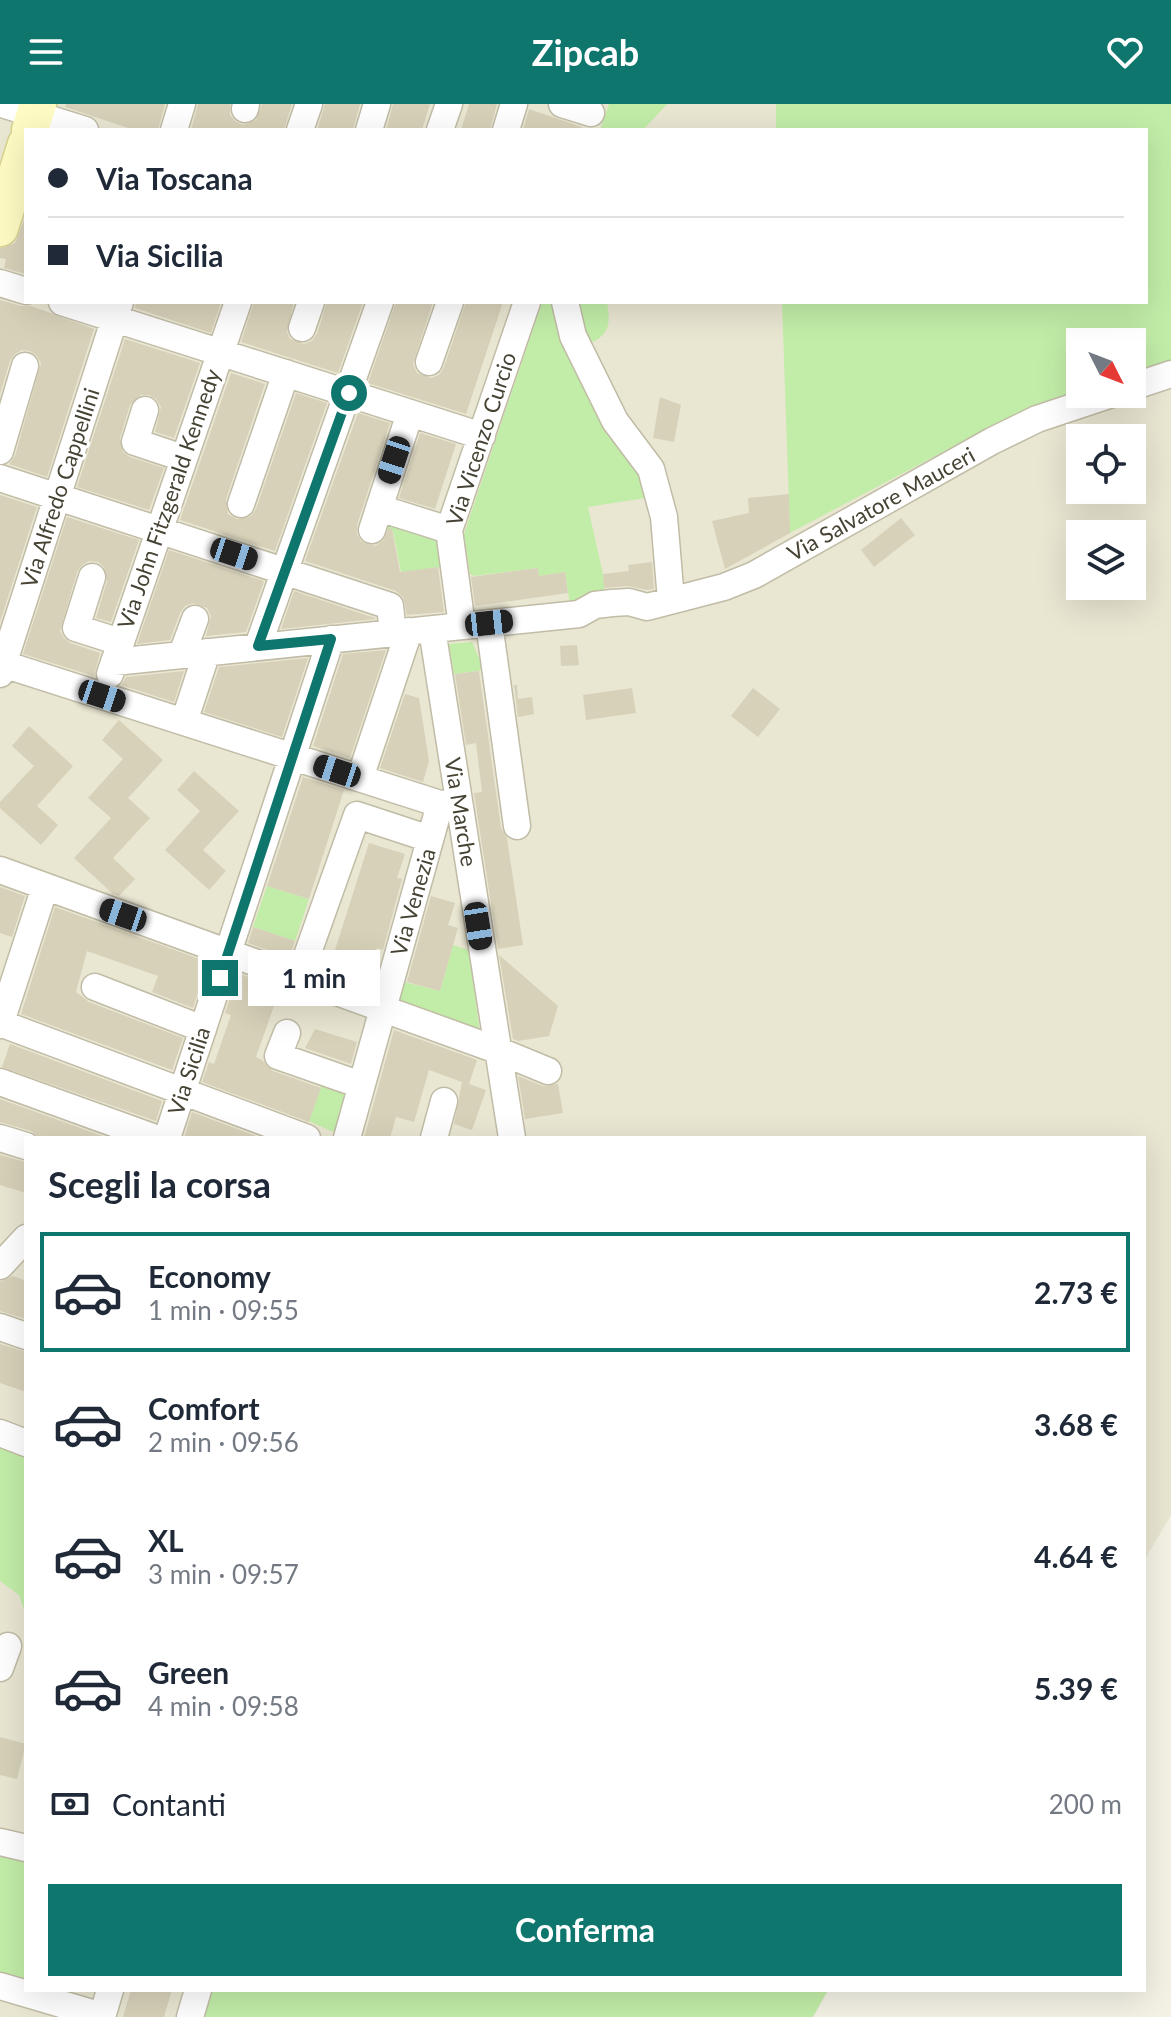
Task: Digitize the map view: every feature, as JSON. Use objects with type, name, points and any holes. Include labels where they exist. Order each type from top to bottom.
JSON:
[{"type":"street","points":[[175,128],[182,104]]},
{"type":"street","points":[[301,128],[309,104]]},
{"type":"street","points":[[370,128],[377,104]]},
{"type":"street","points":[[441,128],[449,104]]},
{"type":"street","points":[[507,128],[514,104]]},
{"type":"street","points":[[562,104],[590,116]]},
{"type":"street","points":[[0,228],[26,119],[74,128]]},
{"type":"street","points":[[0,283],[24,290]]},
{"type":"street","points":[[76,304],[117,310],[220,352],[482,436]]},
{"type":"street","name":"Via John Fitzgerald Kennedy","points":[[102,696],[237,304]]},
{"type":"street","points":[[302,328],[310,304]]},
{"type":"street","points":[[258,646],[379,304]]},
{"type":"street","points":[[429,362],[449,304]]},
{"type":"street","name":"Via Vicenzo Curcio","points":[[462,626],[449,530],[526,304]]},
{"type":"street","points":[[565,304],[573,336],[615,421],[651,469],[664,517],[659,604]]},
{"type":"street","name":"Via Alfredo Cappellini","points":[[1,667],[117,310]]},
{"type":"street","points":[[0,451],[25,366]]},
{"type":"street","points":[[241,504],[286,373]]},
{"type":"street","points":[[1146,382],[1171,374]]},
{"type":"street","name":"Via Salvatore Mauceri","points":[[489,623],[579,614],[595,605],[612,603],[659,604],[724,587],[754,575],[992,441],[1037,419],[1070,408]]},
{"type":"street","points":[[145,410],[135,442],[183,458]]},
{"type":"street","points":[[410,413],[375,519],[449,530]]},
{"type":"street","points":[[0,478],[284,571]]},
{"type":"street","name":"Via Marche","points":[[284,571],[390,606],[411,631],[450,803],[512,1136]]},
{"type":"street","points":[[92,577],[76,628],[117,652],[194,653],[489,623],[517,826]]},
{"type":"street","points":[[184,722],[194,653],[195,619]]},
{"type":"street","points":[[360,778],[411,631]]},
{"type":"street","name":"Via Sicilia","points":[[168,1136],[331,639]]},
{"type":"street","points":[[1,667],[450,803]]},
{"type":"street","name":"Via Venezia","points":[[348,1136],[430,839],[450,803]]},
{"type":"street","points":[[299,978],[357,815],[430,839]]},
{"type":"street","points":[[0,870],[548,1071]]},
{"type":"street","points":[[45,887],[0,1023],[302,1136]]},
{"type":"street","points":[[95,987],[203,1029]]},
{"type":"street","points":[[287,1033],[278,1056],[361,1085]]},
{"type":"street","points":[[0,1082],[149,1136]]},
{"type":"street","points":[[435,1136],[444,1101]]},
{"type":"street","points":[[0,1138],[24,1145]]},
{"type":"street","points":[[0,1266],[24,1240]]},
{"type":"street","points":[[0,1327],[24,1335]]},
{"type":"street","points":[[0,1433],[24,1442]]},
{"type":"street","points":[[0,1842],[24,1848]]},
{"type":"street","points":[[0,1986],[102,2017],[109,1992]]},
{"type":"street","points":[[190,2017],[197,1992]]},
{"type":"shaded area","points":[[0,104],[1171,104],[1171,1515],[1146,1558],[1146,1136],[24,1136],[24,1992],[827,1992],[813,2017],[0,2017]]},
{"type":"green space","points":[[609,104],[667,104],[645,128],[601,128]]},
{"type":"green space","points":[[776,104],[1171,104],[1171,367],[1146,375],[1146,328],[1066,328],[1066,400],[1005,419],[790,533],[782,304],[1148,304],[1148,128],[776,128]]},
{"type":"green space","points":[[541,304],[558,304],[584,389],[597,416],[643,480],[645,498],[588,507],[603,574],[605,599],[570,605],[565,572],[539,576],[538,568],[474,576],[470,574],[464,534]]},
{"type":"green space","points":[[575,304],[607,304],[608,325],[603,334],[593,342],[582,332]]},
{"type":"green space","points":[[386,519],[436,536],[442,567],[401,572],[393,531],[381,529]]},
{"type":"green space","points":[[472,642],[484,670],[454,674],[449,644]]},
{"type":"green space","points":[[267,886],[309,899],[295,941],[253,927]]},
{"type":"green space","points":[[453,945],[469,950],[480,1034],[397,1003],[404,982],[440,991]]},
{"type":"green space","points":[[323,1081],[347,1090],[336,1133],[309,1121]]},
{"type":"green space","points":[[0,1439],[24,1449],[24,1609],[19,1595],[0,1581]]},
{"type":"green space","points":[[0,1857],[24,1860],[24,1983],[0,1974]]},
{"type":"green space","points":[[208,1992],[827,1992],[813,2017],[202,2017]]},
{"type":"building","points":[[66,104],[165,104],[159,128],[128,128],[65,107]]},
{"type":"building","points":[[198,104],[230,104],[230,115],[243,125],[256,120],[262,104],[292,104],[285,128],[192,128]]},
{"type":"building","points":[[325,104],[360,104],[354,128],[318,128]]},
{"type":"building","points":[[393,104],[430,104],[423,128],[387,128]]},
{"type":"building","points":[[469,104],[497,104],[491,128],[462,128]]},
{"type":"building","points":[[529,109],[582,127],[582,128],[524,128]]},
{"type":"building","points":[[24,220],[24,273],[4,268],[6,259],[0,258],[0,248],[15,243]]},
{"type":"building","points":[[0,300],[31,306],[94,329],[47,477],[9,464],[15,456],[41,363],[30,351],[22,350],[15,354],[0,394]]},
{"type":"building","points":[[136,304],[220,304],[211,333],[135,308]]},
{"type":"building","points":[[253,304],[294,304],[287,332],[290,339],[304,344],[312,341],[317,334],[326,304],[362,304],[338,373],[241,342]]},
{"type":"building","points":[[395,304],[432,304],[413,364],[417,373],[431,378],[439,375],[444,367],[465,304],[502,304],[466,414],[368,383]]},
{"type":"building","points":[[125,339],[200,363],[174,438],[155,432],[161,407],[156,399],[141,395],[130,405],[120,438],[123,452],[164,468],[149,510],[77,487]]},
{"type":"building","points":[[231,373],[265,384],[226,499],[228,514],[237,519],[251,516],[256,509],[296,393],[327,403],[275,551],[180,520]]},
{"type":"building","points":[[660,397],[681,405],[674,442],[653,438]]},
{"type":"building","points":[[358,413],[390,423],[357,525],[357,534],[361,541],[375,546],[383,541],[389,528],[392,529],[400,572],[438,567],[444,612],[407,615],[403,597],[396,591],[305,561]]},
{"type":"building","points":[[420,433],[456,444],[435,509],[399,498]]},
{"type":"building","points":[[789,494],[790,533],[725,569],[712,521],[749,513],[748,498]]},
{"type":"building","points":[[0,495],[37,507],[0,622]]},
{"type":"building","points":[[67,517],[139,540],[111,622],[96,618],[107,581],[104,567],[98,562],[89,561],[77,572],[60,631],[70,643],[100,653],[94,676],[23,654]]},
{"type":"building","points":[[901,518],[915,535],[874,567],[861,550]]},
{"type":"building","points":[[169,550],[264,581],[246,632],[206,636],[211,616],[207,608],[193,603],[185,606],[180,613],[170,640],[137,644]]},
{"type":"building","points":[[652,562],[654,589],[628,586],[604,588],[603,574],[629,571],[628,565]]},
{"type":"building","points":[[538,568],[539,576],[565,572],[568,593],[475,606],[471,577]]},
{"type":"building","points":[[294,591],[375,618],[375,619],[281,629]]},
{"type":"building","points":[[577,645],[579,665],[561,666],[560,646]]},
{"type":"building","points":[[386,650],[350,758],[313,746],[343,654]]},
{"type":"building","points":[[308,658],[282,737],[204,712],[219,667]]},
{"type":"building","points":[[184,671],[174,702],[121,685],[126,677]]},
{"type":"building","points":[[479,671],[501,828],[507,838],[523,945],[498,949],[474,793],[482,792],[476,743],[466,745],[455,674]]},
{"type":"building","points":[[514,685],[517,685],[518,699],[532,697],[534,714],[518,717]]},
{"type":"building","points":[[632,688],[636,713],[586,720],[583,695]]},
{"type":"building","points":[[753,688],[780,709],[758,737],[731,716]]},
{"type":"building","points":[[405,694],[419,698],[429,761],[423,782],[380,768]]},
{"type":"building","points":[[119,720],[163,760],[128,798],[150,818],[113,858],[135,879],[119,896],[74,858],[111,818],[88,798],[123,759],[102,740]]},
{"type":"building","points":[[29,726],[73,766],[37,806],[58,825],[41,845],[0,808],[0,802],[34,766],[12,746]]},
{"type":"building","points":[[194,771],[239,811],[203,850],[226,871],[209,890],[165,850],[200,811],[177,790]]},
{"type":"building","points":[[303,777],[344,790],[309,899],[267,886]]},
{"type":"building","points":[[369,843],[405,854],[397,878],[402,879],[383,950],[377,948],[365,984],[328,972]]},
{"type":"building","points":[[0,887],[25,896],[12,937],[0,933]]},
{"type":"building","points":[[431,896],[455,903],[448,925],[458,928],[440,991],[407,982]]},
{"type":"building","points":[[55,907],[208,962],[193,1008],[152,992],[158,976],[87,951],[76,992],[89,1002],[183,1038],[172,1070],[21,1014]]},
{"type":"building","points":[[253,927],[295,941],[289,958],[248,943]]},
{"type":"building","points":[[499,955],[558,1006],[549,1036],[518,1041],[513,1039]]},
{"type":"building","points":[[238,973],[280,989],[256,1057],[273,1071],[321,1088],[309,1122],[202,1082],[209,1062],[214,1064],[231,1015],[225,1013]]},
{"type":"building","points":[[315,1029],[357,1042],[351,1064],[305,1048]]},
{"type":"building","points":[[394,1030],[477,1060],[469,1084],[486,1090],[472,1130],[454,1124],[462,1082],[429,1070],[414,1122],[396,1117],[391,1136],[365,1136]]},
{"type":"building","points":[[10,1044],[162,1101],[156,1121],[2,1067]]},
{"type":"building","points":[[518,1076],[543,1086],[558,1084],[563,1113],[525,1119]]},
{"type":"building","points":[[0,1099],[102,1136],[37,1136],[31,1131],[0,1122]]},
{"type":"building","points":[[192,1112],[256,1136],[185,1136]]},
{"type":"building","points":[[0,1155],[24,1161],[24,1192],[0,1185]]},
{"type":"building","points":[[13,1276],[24,1280],[24,1318],[0,1311],[0,1282]]},
{"type":"building","points":[[0,1344],[24,1351],[24,1391],[0,1383]]},
{"type":"building","points":[[0,1737],[24,1743],[17,1779],[0,1775]]},
{"type":"building","points":[[130,1992],[171,1992],[164,2017],[123,2017]]},
{"type":"route","points":[[220,978],[331,639],[258,646],[349,393]]}]
